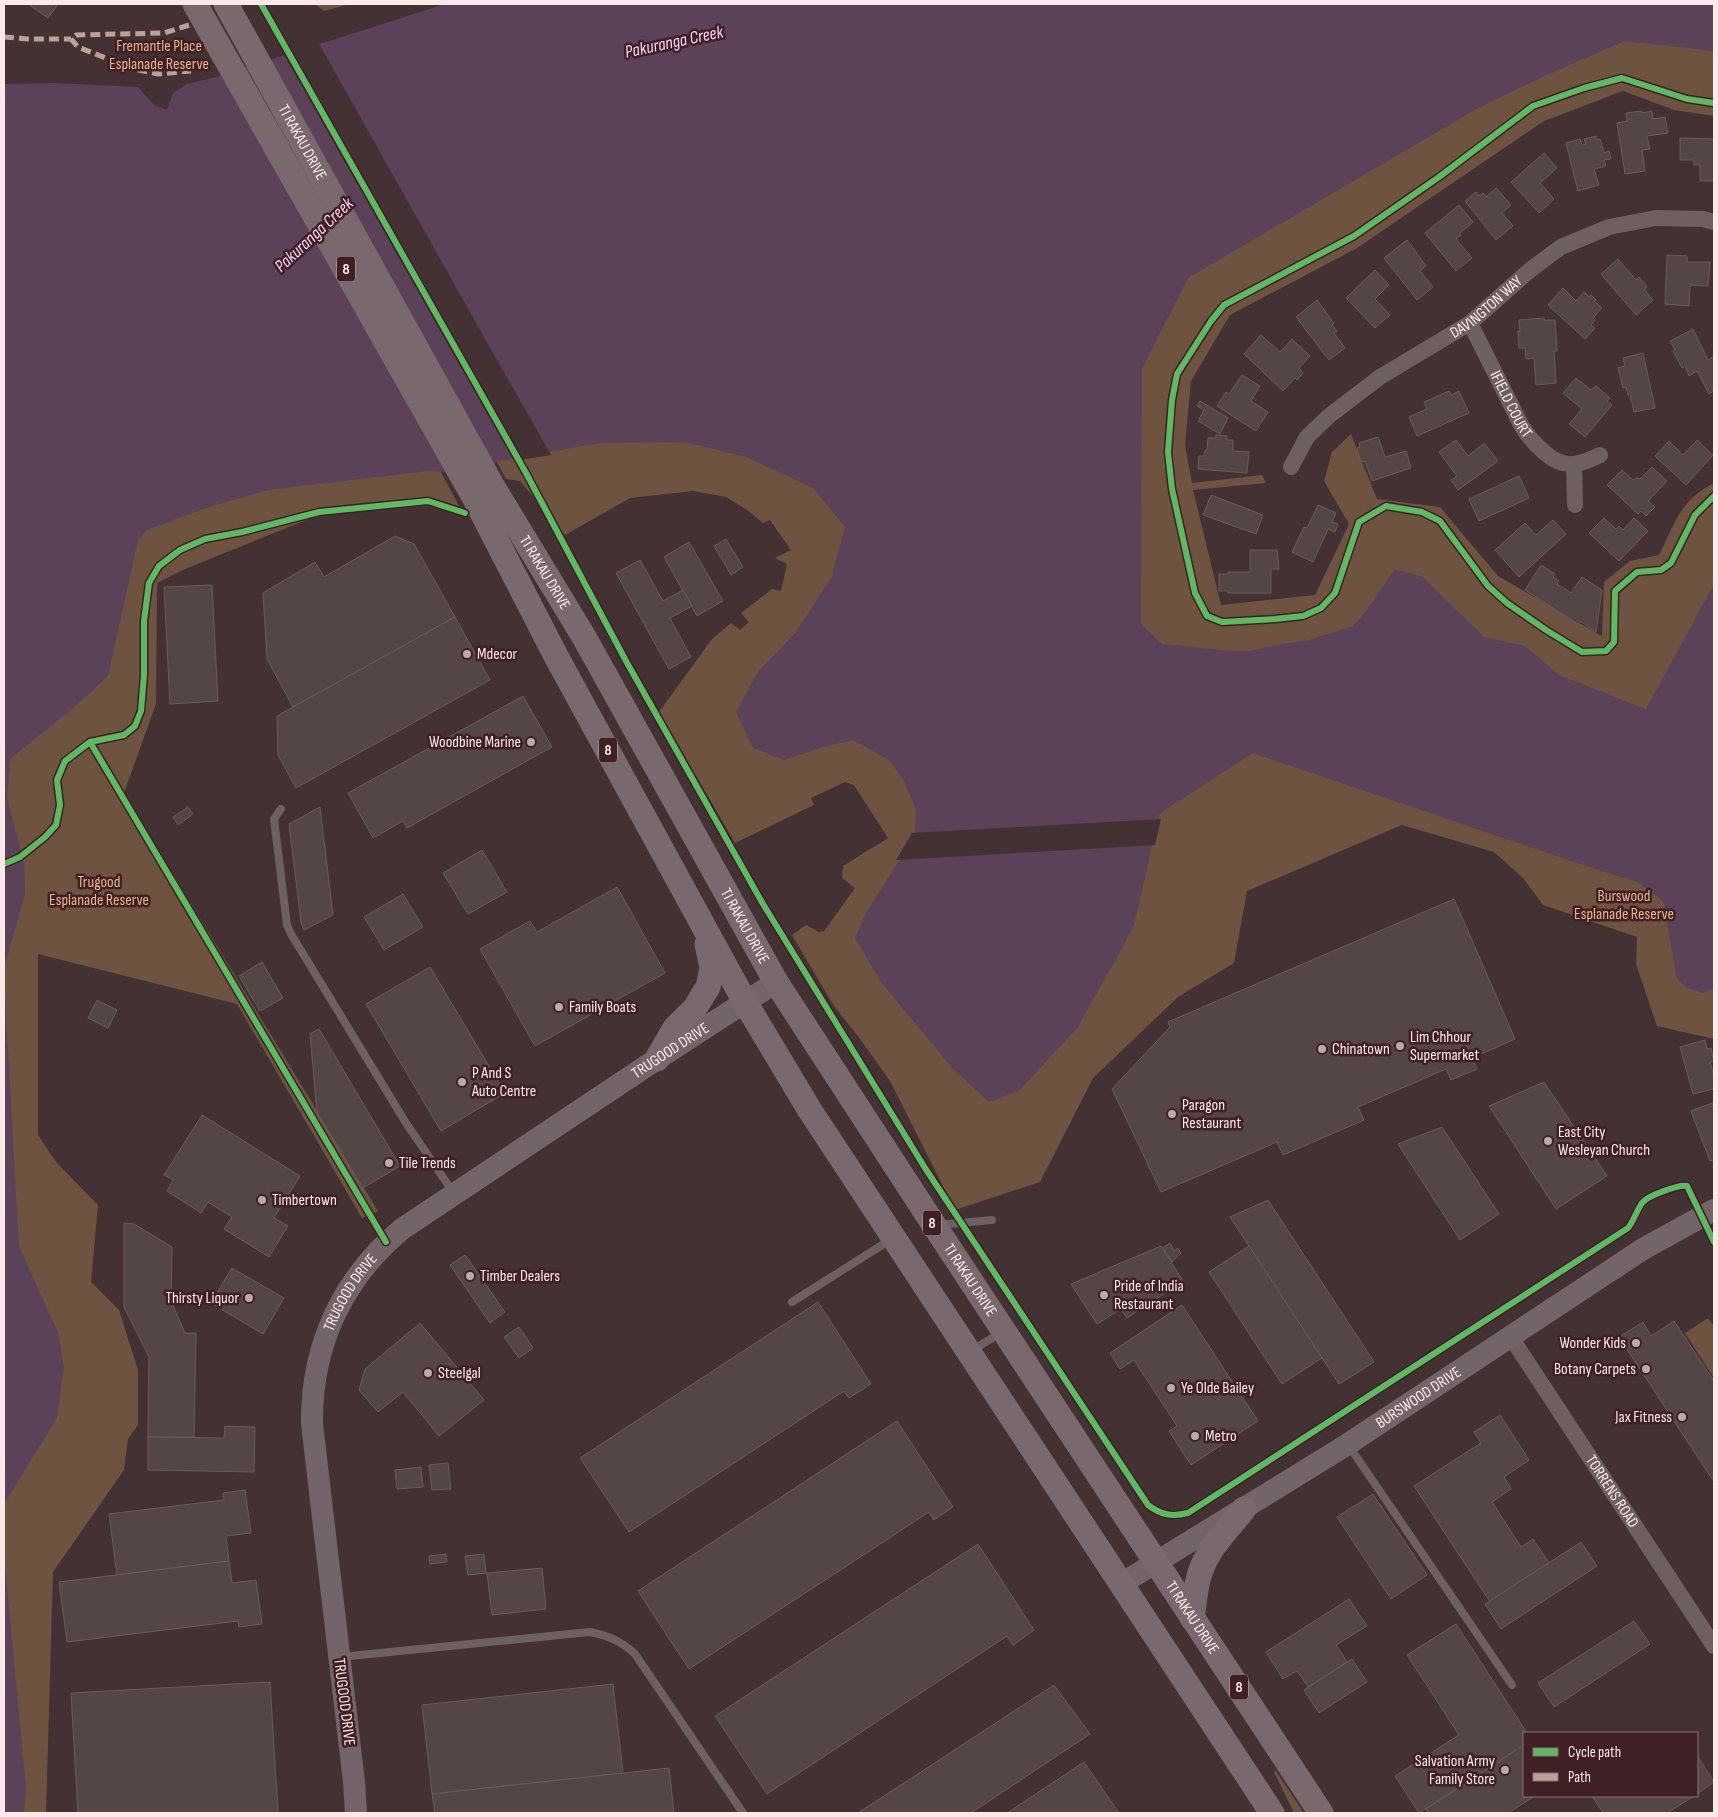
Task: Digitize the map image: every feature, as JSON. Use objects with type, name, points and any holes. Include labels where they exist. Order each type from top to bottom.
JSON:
[{"type":"main road","name":"TI RAKAU DRIVE","points":[[196,4],[483,492],[584,637],[776,982],[1155,1562],[1322,1813]]},
{"type":"main road","name":"TI RAKAU DRIVE","points":[[226,4],[483,492],[553,650],[745,1002],[809,1108],[1272,1813]]},
{"type":"main road","points":[[657,1059],[675,1028],[695,1008],[708,987],[712,968],[704,928]]},
{"type":"main road","name":"TRUGOOD DRIVE","points":[[356,1813],[312,1424],[312,1401],[322,1348],[332,1317],[363,1267],[386,1242],[402,1229],[776,982]]},
{"type":"main road","name":"BURSWOOD DRIVE","points":[[1121,1584],[1348,1444],[1643,1249],[1714,1210]]},
{"type":"main road","points":[[1192,1618],[1197,1581],[1201,1570],[1211,1550],[1244,1509]]},
{"type":"street","name":"DAVINGTON WAY","points":[[1291,467],[1308,437],[1329,416],[1380,377],[1470,323],[1530,270],[1561,247],[1609,227],[1656,218],[1703,219],[1714,222]]},
{"type":"street","name":"IFIELD COURT","points":[[1470,323],[1521,426],[1530,440],[1553,459],[1571,465],[1574,464]]},
{"type":"street","points":[[1575,505],[1574,464],[1588,461],[1600,455]]},
{"type":"street","name":"TORRENS ROAD","points":[[1510,1336],[1714,1646]]},
{"type":"lane","points":[[281,810],[274,819],[287,925],[291,934],[406,1123],[454,1194]]},
{"type":"lane","points":[[934,1225],[992,1220]]},
{"type":"lane","points":[[792,1302],[894,1238]]},
{"type":"lane","points":[[970,1352],[1004,1331]]},
{"type":"lane","points":[[1348,1444],[1512,1685]]},
{"type":"lane","points":[[338,1657],[590,1632],[609,1636],[625,1644],[635,1654],[742,1813]]},
{"type":"green space","points":[[315,4],[350,4],[324,11]]},
{"type":"green space","points":[[1714,4],[1714,116],[1674,110],[1623,91],[1544,121],[1357,248],[1230,315],[1191,381],[1185,445],[1192,483],[1262,475],[1266,483],[1193,490],[1221,605],[1315,595],[1349,524],[1324,481],[1332,452],[1351,434],[1377,499],[1440,507],[1498,576],[1602,636],[1604,582],[1630,561],[1659,555],[1674,523],[1686,505],[1693,497],[1714,483],[1714,1039],[1657,1026],[1636,964],[1637,937],[1543,905],[1523,878],[1494,852],[1402,825],[1247,891],[1234,963],[1178,997],[1093,1078],[1040,1182],[955,1210],[890,1081],[834,1006],[792,935],[806,925],[819,932],[824,931],[855,888],[842,878],[843,866],[888,838],[854,785],[845,782],[811,798],[814,805],[735,843],[659,712],[712,639],[731,623],[740,630],[749,622],[741,613],[772,589],[781,591],[787,564],[775,558],[791,550],[770,520],[763,523],[726,497],[693,491],[630,498],[565,535],[520,481],[506,479],[497,462],[441,472],[459,506],[444,504],[316,516],[185,569],[157,583],[156,704],[124,793],[378,1211],[362,1218],[237,1004],[38,954],[38,1135],[56,1162],[98,1205],[91,1282],[119,1310],[138,1370],[138,1425],[128,1439],[124,1470],[53,1572],[46,1813],[4,1813],[4,484]]},
{"type":"green space","points":[[1708,1318],[1714,1327],[1714,1378],[1685,1333]]},
{"type":"green space","points":[[1276,1771],[1304,1813],[1294,1813],[1274,1772]]},
{"type":"water","name":"Pakuranga Creek","points":[[445,4],[1714,4],[1714,51],[1625,41],[1480,107],[1188,278],[1142,369],[1141,624],[1162,644],[1231,651],[1251,651],[1309,640],[1353,626],[1367,610],[1395,569],[1423,577],[1484,637],[1525,646],[1559,675],[1646,709],[1714,584],[1714,989],[1703,993],[1687,988],[1677,979],[1663,901],[1637,882],[1253,753],[1160,813],[1134,925],[1077,1028],[1019,1091],[989,1102],[953,1069],[881,982],[855,938],[866,913],[915,835],[916,810],[903,779],[889,760],[853,740],[784,760],[753,748],[736,713],[757,673],[795,633],[831,578],[845,527],[813,488],[746,457],[686,442],[599,443],[441,472],[428,471],[268,490],[209,507],[147,530],[138,540],[108,676],[78,704],[10,759],[7,798],[24,863],[25,894],[4,968],[4,84],[54,83],[138,87],[154,105],[167,110],[173,93],[187,84],[216,77]]},
{"type":"water","points":[[4,979],[19,1247],[58,1332],[64,1367],[57,1418],[4,1504]]},
{"type":"water","points":[[4,1554],[26,1788],[24,1813],[4,1813]]},
{"type":"pier","points":[[318,42],[551,455],[514,461],[283,53]]},
{"type":"pier","points":[[1161,819],[1155,845],[896,860],[912,833]]},
{"type":"building","points":[[28,4],[58,4],[48,18]]},
{"type":"building","points":[[1642,111],[1642,113],[1652,111],[1653,119],[1665,117],[1668,133],[1647,136],[1650,149],[1642,150],[1645,171],[1625,174],[1617,123],[1627,121],[1626,113]]},
{"type":"building","points":[[1596,136],[1597,140],[1600,139],[1604,153],[1609,151],[1611,159],[1604,160],[1606,166],[1594,169],[1599,185],[1578,191],[1566,143],[1580,139],[1582,145],[1586,144],[1584,139]]},
{"type":"building","points":[[1680,138],[1714,139],[1714,181],[1700,181],[1700,165],[1694,165],[1694,160],[1680,160]]},
{"type":"building","points":[[1544,153],[1557,168],[1540,183],[1554,199],[1539,213],[1511,182]]},
{"type":"building","points":[[1496,188],[1511,205],[1502,213],[1513,226],[1496,240],[1465,201],[1476,192],[1479,196],[1483,193],[1486,197]]},
{"type":"building","points":[[1459,205],[1473,222],[1456,239],[1472,258],[1456,271],[1425,233]]},
{"type":"building","points":[[1407,240],[1426,266],[1420,271],[1433,287],[1417,300],[1384,258]]},
{"type":"building","points":[[1667,255],[1687,256],[1687,262],[1710,262],[1708,286],[1690,285],[1689,306],[1665,304]]},
{"type":"building","points":[[1618,259],[1636,280],[1639,277],[1647,287],[1644,289],[1653,300],[1636,315],[1601,274]]},
{"type":"building","points":[[1375,270],[1389,285],[1375,299],[1390,315],[1375,328],[1346,298]]},
{"type":"building","points":[[1563,288],[1576,301],[1584,292],[1589,297],[1591,295],[1596,300],[1594,301],[1602,308],[1593,318],[1595,320],[1591,325],[1595,328],[1585,339],[1548,305]]},
{"type":"building","points":[[1317,300],[1334,323],[1332,325],[1337,331],[1334,333],[1345,348],[1329,360],[1296,317]]},
{"type":"building","points":[[1544,318],[1544,320],[1555,320],[1557,351],[1554,351],[1556,383],[1536,385],[1534,358],[1526,359],[1525,348],[1519,348],[1519,320]]},
{"type":"building","points":[[1693,329],[1708,360],[1714,356],[1714,391],[1709,394],[1697,371],[1689,376],[1685,366],[1682,368],[1670,341]]},
{"type":"building","points":[[1261,335],[1280,352],[1292,339],[1310,356],[1299,368],[1303,373],[1297,380],[1295,378],[1283,391],[1244,354]]},
{"type":"building","points":[[1643,353],[1655,408],[1634,412],[1630,395],[1628,395],[1626,387],[1623,388],[1618,368],[1625,366],[1623,358]]},
{"type":"building","points":[[1242,375],[1260,386],[1251,401],[1268,412],[1256,431],[1217,406],[1226,392],[1229,394]]},
{"type":"building","points":[[1576,378],[1591,390],[1596,386],[1610,398],[1607,401],[1612,405],[1585,437],[1569,424],[1582,409],[1563,393]]},
{"type":"building","points":[[1449,391],[1451,395],[1459,391],[1469,413],[1417,436],[1409,417],[1427,409],[1424,402]]},
{"type":"building","points":[[1200,401],[1228,418],[1220,434],[1198,421],[1204,410],[1197,406]]},
{"type":"building","points":[[1216,435],[1227,436],[1227,440],[1233,440],[1233,451],[1249,452],[1247,473],[1198,469],[1199,456],[1204,456],[1205,450],[1207,450],[1208,438],[1216,438]]},
{"type":"building","points":[[1378,437],[1385,457],[1406,451],[1411,468],[1372,481],[1365,461],[1361,462],[1357,448],[1360,447],[1359,443]]},
{"type":"building","points":[[1456,440],[1468,456],[1484,443],[1498,461],[1458,490],[1451,480],[1457,476],[1439,452]]},
{"type":"building","points":[[1697,440],[1713,455],[1686,485],[1655,456],[1669,441],[1683,455]]},
{"type":"building","points":[[1652,467],[1667,481],[1648,501],[1655,507],[1646,516],[1641,511],[1638,514],[1607,485],[1622,470],[1633,480],[1640,479]]},
{"type":"building","points":[[1519,476],[1529,498],[1479,521],[1469,499]]},
{"type":"building","points":[[1211,495],[1263,515],[1256,534],[1203,515]]},
{"type":"building","points":[[1318,505],[1336,513],[1332,522],[1338,524],[1335,532],[1328,529],[1313,562],[1292,552],[1304,527],[1307,528]]},
{"type":"building","points":[[1604,518],[1616,529],[1619,526],[1623,530],[1634,518],[1648,531],[1619,561],[1589,533]]},
{"type":"building","points":[[1553,520],[1566,534],[1519,577],[1495,550],[1525,523],[1536,535]]},
{"type":"building","points":[[395,536],[414,544],[455,617],[293,707],[267,659],[263,593],[315,562],[324,577]]},
{"type":"building","points":[[726,539],[743,567],[731,575],[714,546]]},
{"type":"building","points":[[689,542],[723,601],[697,616],[664,557]]},
{"type":"building","points":[[1250,550],[1277,550],[1279,569],[1271,569],[1271,593],[1228,593],[1228,591],[1219,591],[1219,574],[1250,572]]},
{"type":"building","points":[[640,560],[663,601],[683,590],[692,606],[670,618],[691,657],[669,669],[616,573]]},
{"type":"building","points":[[1541,565],[1555,574],[1553,577],[1559,581],[1557,584],[1571,593],[1582,577],[1602,590],[1596,632],[1580,621],[1578,624],[1525,590]]},
{"type":"building","points":[[212,585],[218,701],[170,704],[164,587]]},
{"type":"building","points":[[455,617],[490,680],[296,788],[278,755],[277,716]]},
{"type":"building","points":[[523,696],[552,747],[407,828],[403,821],[373,838],[348,793]]},
{"type":"building","points":[[188,807],[193,814],[178,825],[173,817]]},
{"type":"building","points":[[320,807],[333,915],[304,930],[301,923],[289,824]]},
{"type":"building","points":[[482,850],[507,892],[468,914],[443,873]]},
{"type":"building","points":[[617,887],[665,973],[535,1046],[480,949],[530,921],[537,932]]},
{"type":"building","points":[[403,894],[423,927],[384,950],[364,917]]},
{"type":"building","name":"Chinatown","points":[[1454,899],[1515,1039],[1472,1058],[1477,1069],[1451,1080],[1446,1069],[1358,1107],[1364,1120],[1283,1155],[1277,1142],[1161,1192],[1112,1089],[1170,1027],[1168,1022]]},
{"type":"building","points":[[262,962],[283,998],[260,1011],[239,976]]},
{"type":"building","points":[[430,967],[505,1093],[441,1131],[366,1004]]},
{"type":"building","points":[[97,1000],[117,1010],[108,1028],[88,1018]]},
{"type":"building","points":[[319,1029],[400,1166],[363,1188],[317,1112],[310,1034]]},
{"type":"building","points":[[1705,1040],[1707,1049],[1711,1048],[1714,1061],[1710,1062],[1714,1076],[1714,1089],[1693,1094],[1680,1047]]},
{"type":"building","name":"East City Wesleyan Church","points":[[1544,1082],[1607,1176],[1556,1209],[1489,1106]]},
{"type":"building","points":[[1712,1103],[1714,1108],[1714,1160],[1710,1161],[1691,1111]]},
{"type":"building","points":[[202,1115],[300,1176],[274,1218],[288,1226],[269,1257],[224,1229],[232,1217],[208,1202],[201,1213],[167,1191],[173,1180],[164,1175]]},
{"type":"building","points":[[1442,1127],[1499,1214],[1460,1240],[1398,1144]]},
{"type":"building","points":[[1268,1200],[1374,1362],[1339,1384],[1230,1217]]},
{"type":"building","points":[[124,1223],[134,1224],[172,1247],[171,1301],[185,1333],[196,1333],[194,1437],[148,1437],[149,1357],[124,1307]]},
{"type":"building","points":[[1170,1243],[1174,1251],[1178,1248],[1181,1253],[1172,1262],[1163,1248]]},
{"type":"building","points":[[1161,1246],[1183,1281],[1127,1318],[1121,1309],[1097,1324],[1071,1284]]},
{"type":"building","points":[[1249,1246],[1322,1358],[1282,1384],[1209,1272]]},
{"type":"building","points":[[465,1255],[505,1312],[490,1323],[450,1265]]},
{"type":"building","points":[[232,1268],[284,1298],[263,1334],[211,1303]]},
{"type":"building","points":[[818,1302],[871,1384],[849,1398],[844,1391],[629,1532],[580,1458]]},
{"type":"building","points":[[1182,1305],[1258,1421],[1191,1465],[1169,1431],[1177,1426],[1134,1360],[1120,1369],[1110,1353]]},
{"type":"building","points":[[1674,1321],[1714,1381],[1714,1482],[1619,1337],[1643,1322],[1651,1336]]},
{"type":"building","points":[[420,1323],[484,1400],[439,1436],[403,1392],[378,1412],[359,1390],[365,1369]]},
{"type":"building","points":[[519,1327],[533,1348],[519,1358],[504,1337]]},
{"type":"building","points":[[1500,1415],[1529,1460],[1504,1477],[1511,1489],[1492,1502],[1521,1547],[1533,1539],[1549,1563],[1490,1602],[1414,1486],[1481,1443],[1474,1432]]},
{"type":"building","points":[[897,1421],[953,1507],[934,1520],[929,1512],[689,1669],[638,1591]]},
{"type":"building","points":[[225,1426],[255,1427],[254,1472],[148,1470],[148,1437],[224,1438]]},
{"type":"building","points":[[448,1463],[451,1489],[432,1490],[429,1465]]},
{"type":"building","points":[[421,1467],[423,1487],[397,1489],[395,1470]]},
{"type":"building","points":[[245,1490],[251,1533],[226,1536],[229,1561],[117,1575],[109,1514],[224,1500],[223,1493]]},
{"type":"building","points":[[1373,1494],[1427,1575],[1391,1599],[1337,1517]]},
{"type":"building","points":[[1581,1542],[1597,1566],[1501,1629],[1485,1604]]},
{"type":"building","points":[[978,1544],[1034,1630],[1013,1645],[1007,1636],[767,1794],[715,1716]]},
{"type":"building","points":[[446,1554],[447,1562],[430,1564],[429,1556]]},
{"type":"building","points":[[484,1554],[486,1573],[468,1575],[465,1556]]},
{"type":"building","points":[[229,1561],[232,1583],[256,1580],[262,1624],[239,1627],[238,1621],[67,1642],[59,1582]]},
{"type":"building","points":[[542,1568],[546,1609],[492,1615],[487,1573]]},
{"type":"building","points":[[1349,1599],[1367,1626],[1336,1645],[1347,1662],[1308,1687],[1297,1671],[1283,1679],[1266,1652]]},
{"type":"building","points":[[1634,1621],[1650,1644],[1554,1707],[1538,1683]]},
{"type":"building","points":[[1456,1624],[1526,1732],[1523,1732],[1523,1746],[1419,1813],[1395,1776],[1459,1735],[1407,1655]]},
{"type":"building","points":[[1352,1659],[1367,1682],[1319,1713],[1304,1690]]},
{"type":"building","points":[[270,1682],[278,1813],[78,1813],[71,1693]]},
{"type":"building","points":[[613,1684],[623,1773],[432,1794],[422,1705]]},
{"type":"building","points":[[1054,1685],[1090,1734],[971,1813],[858,1813]]},
{"type":"building","name":"Salvation Army Family Store","points":[[1523,1746],[1523,1797],[1533,1797],[1508,1813],[1429,1813],[1426,1809]]},
{"type":"building","points":[[1698,1757],[1714,1782],[1698,1793]]},
{"type":"building","points":[[1084,1762],[1119,1813],[1007,1813]]},
{"type":"building","points":[[669,1768],[674,1813],[435,1813],[432,1794]]},
{"type":"building","points":[[1593,1797],[1692,1797],[1667,1813],[1603,1813]]},
{"type":"marked path","points":[[189,25],[164,33],[76,35],[71,39],[78,47],[133,69],[158,74],[191,71]]},
{"type":"marked path","points":[[4,37],[71,39]]},
{"type":"cycle path","points":[[261,4],[526,473],[626,661],[763,904],[925,1168],[1148,1505],[1157,1511],[1167,1514],[1188,1513],[1628,1228],[1642,1203],[1656,1194],[1677,1187],[1687,1186],[1714,1242]]},
{"type":"cycle path","points":[[1714,103],[1687,99],[1622,78],[1584,88],[1533,106],[1439,177],[1354,236],[1224,305],[1211,321],[1177,374],[1172,400],[1168,452],[1172,489],[1195,593],[1207,616],[1222,622],[1275,619],[1303,616],[1321,608],[1335,593],[1359,522],[1386,506],[1422,512],[1440,521],[1488,586],[1507,603],[1582,652],[1606,651],[1614,642],[1615,591],[1637,572],[1661,570],[1671,563],[1695,515],[1714,496]]},
{"type":"cycle path","points":[[4,864],[20,857],[45,837],[56,825],[60,805],[57,780],[65,761],[90,742],[124,735],[135,726],[141,711],[144,675],[144,621],[149,583],[159,566],[180,550],[205,539],[242,532],[319,512],[428,501],[465,513]]},
{"type":"cycle path","points":[[90,742],[386,1242]]},
{"type":"place","name":"Mdecor","points":[[467,654]]},
{"type":"place","name":"Woodbine Marine","points":[[531,742]]},
{"type":"place","name":"Family Boats","points":[[559,1007]]},
{"type":"place","name":"Lim Chhour Supermarket","points":[[1400,1046]]},
{"type":"place","name":"Chinatown","points":[[1322,1049]]},
{"type":"place","name":"P And S Auto Centre","points":[[462,1082]]},
{"type":"place","name":"Paragon Restaurant","points":[[1172,1114]]},
{"type":"place","name":"East City Wesleyan Church","points":[[1548,1141]]},
{"type":"place","name":"Tile Trends","points":[[389,1163]]},
{"type":"place","name":"Timbertown","points":[[262,1200]]},
{"type":"place","name":"Timber Dealers","points":[[470,1276]]},
{"type":"place","name":"Pride of India Restaurant","points":[[1104,1295]]},
{"type":"place","name":"Thirsty Liquor","points":[[249,1298]]},
{"type":"place","name":"Wonder Kids","points":[[1636,1343]]},
{"type":"place","name":"Botany Carpets","points":[[1646,1369]]},
{"type":"place","name":"Steelgal","points":[[428,1373]]},
{"type":"place","name":"Ye Olde Bailey","points":[[1171,1388]]},
{"type":"place","name":"Jax Fitness","points":[[1682,1417]]},
{"type":"place","name":"Metro","points":[[1195,1436]]},
{"type":"place","name":"Salvation Army Family Store","points":[[1505,1770]]},
{"type":"park label","name":"Fremantle Place Esplanade Reserve","points":[[159,55]]},
{"type":"park label","name":"Trugood Esplanade Reserve","points":[[99,891]]},
{"type":"park label","name":"Burswood Esplanade Reserve","points":[[1624,905]]}]
